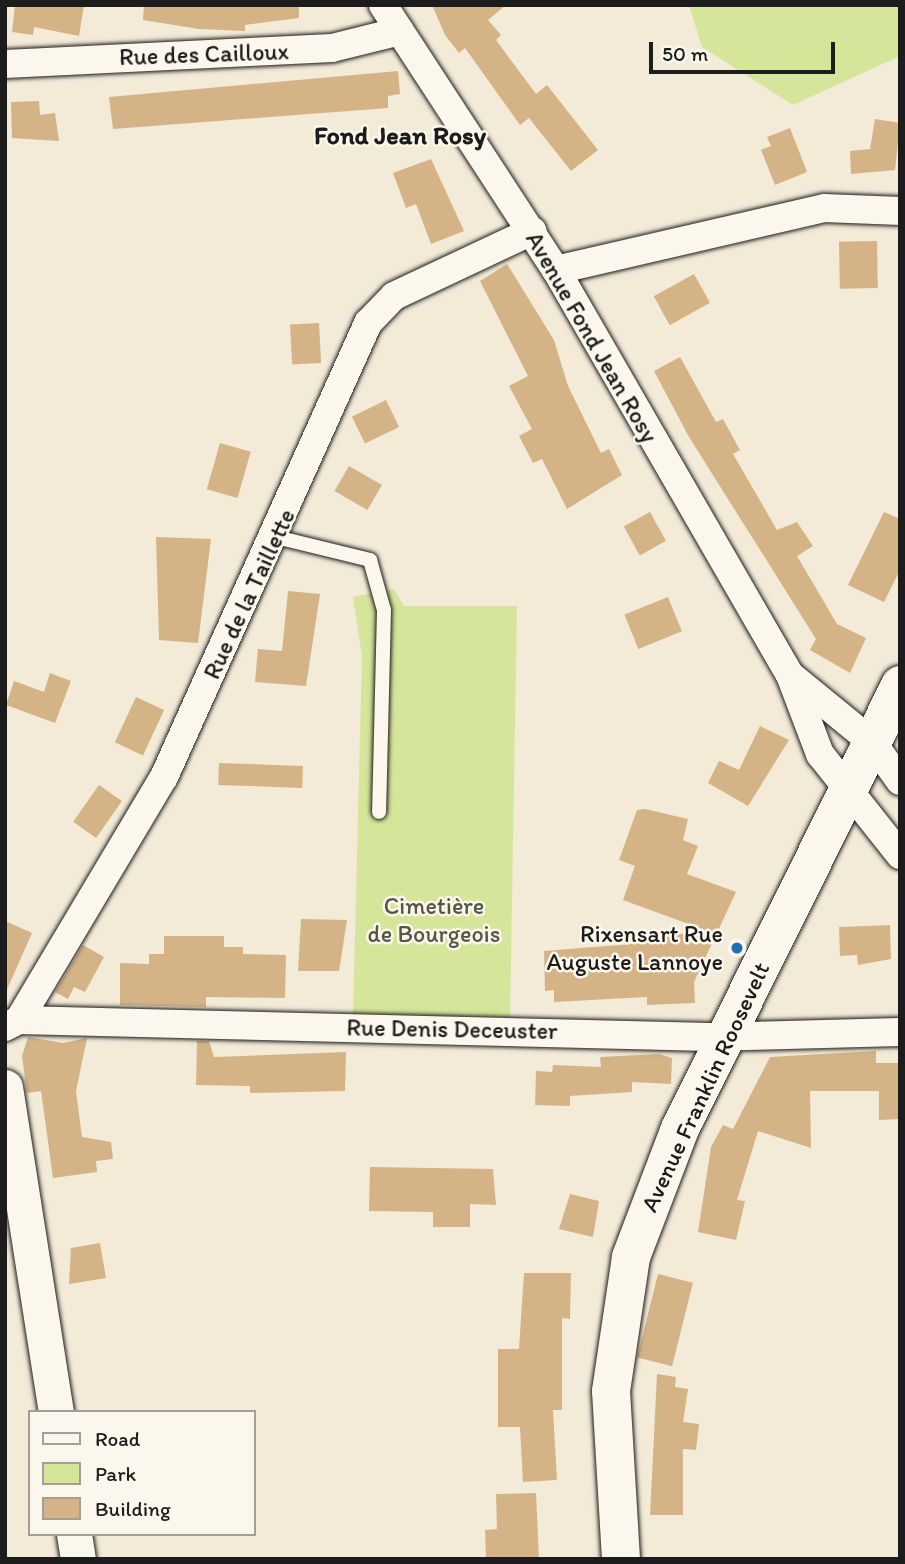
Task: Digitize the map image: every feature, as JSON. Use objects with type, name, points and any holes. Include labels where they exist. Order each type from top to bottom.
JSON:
[{"type":"main road","name":"Avenue Franklin Roosevelt","points":[[621,1559],[611,1391],[631,1257],[656,1185],[726,1036],[848,791],[886,741],[900,685]]},
{"type":"street","name":"Avenue Fond Jean Rosy","points":[[383,5],[556,270],[790,676],[820,754],[900,855]]},
{"type":"street","name":"Rue des Cailloux","points":[[5,64],[332,48],[400,31]]},
{"type":"street","points":[[556,270],[825,208],[900,211]]},
{"type":"street","name":"Rue de la Taillette","points":[[12,1023],[164,777],[381,306],[532,231]]},
{"type":"street","name":"Avenue Fond Jean Rosy","points":[[790,676],[886,741],[900,780]]},
{"type":"street","name":"Rue Denis Deceuster","points":[[12,1023],[726,1036],[900,1032]]},
{"type":"street","points":[[5,1087],[56,1410]]},
{"type":"street","points":[[74,1536],[78,1559]]},
{"type":"lane","points":[[276,537],[370,561],[384,610],[379,812]]},
{"type":"green space","points":[[689,5],[900,5],[900,56],[793,105],[702,47]]},
{"type":"green space","name":"Cimetière de Bourgeois","points":[[394,589],[404,606],[517,606],[510,1017],[353,1015],[362,656],[353,597]]},
{"type":"building","points":[[15,5],[84,5],[79,36],[34,27],[33,35],[12,32]]},
{"type":"building","points":[[144,5],[299,5],[299,18],[245,25],[245,31],[199,29],[143,20]]},
{"type":"building","points":[[432,5],[506,5],[488,20],[501,35],[496,40],[536,94],[547,85],[598,150],[571,171],[529,118],[520,125],[465,48],[459,53],[445,35]]},
{"type":"building","points":[[398,71],[400,94],[388,96],[388,108],[113,129],[109,97]]},
{"type":"building","points":[[39,101],[40,115],[55,113],[59,141],[12,138],[11,102]]},
{"type":"building","points":[[875,119],[900,123],[895,170],[851,174],[850,151],[870,149]]},
{"type":"building","points":[[790,128],[807,172],[775,185],[761,150],[771,146],[767,137]]},
{"type":"building","points":[[431,159],[464,231],[431,244],[416,204],[406,208],[393,173]]},
{"type":"building","points":[[877,241],[878,288],[840,289],[839,242]]},
{"type":"building","points":[[507,264],[554,340],[568,386],[601,453],[609,449],[622,475],[567,509],[542,459],[533,463],[519,436],[532,429],[509,386],[528,376],[480,281]]},
{"type":"building","points":[[694,274],[710,303],[670,325],[654,296]]},
{"type":"building","points":[[319,323],[321,363],[292,364],[290,325]]},
{"type":"building","points":[[680,357],[716,422],[723,419],[740,450],[733,454],[777,530],[797,522],[813,546],[797,556],[837,624],[866,638],[850,673],[810,650],[816,639],[689,437],[654,371]]},
{"type":"building","points":[[386,400],[399,427],[365,444],[352,417]]},
{"type":"building","points":[[220,443],[251,452],[238,498],[207,489]]},
{"type":"building","points":[[349,466],[382,485],[367,510],[334,491]]},
{"type":"building","points":[[650,512],[666,541],[640,555],[624,527]]},
{"type":"building","points":[[884,512],[900,519],[900,570],[884,602],[848,585]]},
{"type":"building","points":[[156,537],[211,539],[198,643],[159,640]]},
{"type":"building","points":[[288,591],[320,594],[306,686],[255,682],[258,649],[282,651]]},
{"type":"building","points":[[668,597],[682,631],[638,649],[624,615]]},
{"type":"building","points":[[50,673],[71,681],[55,723],[6,705],[14,681],[44,692]]},
{"type":"building","points":[[136,697],[164,710],[143,755],[115,742]]},
{"type":"building","points":[[760,726],[789,740],[748,806],[708,783],[719,761],[739,770]]},
{"type":"building","points":[[219,763],[303,766],[302,788],[218,785]]},
{"type":"building","points":[[99,785],[122,801],[96,838],[73,822]]},
{"type":"building","points":[[645,809],[688,819],[683,840],[698,846],[687,874],[736,892],[694,982],[695,1003],[647,1005],[647,997],[554,1002],[554,990],[545,991],[544,951],[632,944],[632,935],[713,933],[623,900],[635,866],[619,860],[637,810]]},
{"type":"building","points":[[301,919],[347,920],[339,971],[298,971]]},
{"type":"building","points":[[5,921],[32,933],[5,994]]},
{"type":"building","points":[[890,925],[891,959],[858,965],[857,955],[840,956],[839,927]]},
{"type":"building","points":[[164,936],[224,936],[224,947],[243,947],[243,954],[286,955],[285,998],[206,997],[206,1007],[120,1005],[120,963],[149,964],[149,954],[164,954]]},
{"type":"building","points":[[83,945],[104,957],[85,992],[74,987],[68,999],[55,992]]},
{"type":"building","points":[[28,1037],[63,1043],[87,1038],[76,1091],[82,1137],[111,1142],[113,1159],[96,1161],[97,1172],[53,1178],[41,1091],[27,1093],[22,1056]]},
{"type":"building","points":[[197,1041],[209,1041],[214,1057],[346,1052],[345,1091],[250,1093],[250,1086],[196,1085]]},
{"type":"building","points":[[876,1051],[876,1063],[900,1063],[900,1119],[879,1120],[879,1091],[810,1091],[811,1148],[758,1131],[737,1200],[745,1201],[736,1240],[698,1232],[711,1147],[723,1125],[733,1129],[770,1057]]},
{"type":"building","points":[[659,1054],[672,1058],[671,1084],[632,1082],[632,1092],[570,1096],[570,1106],[535,1105],[536,1071],[552,1072],[553,1065],[601,1067],[600,1057]]},
{"type":"building","points":[[370,1167],[493,1169],[496,1205],[470,1204],[470,1227],[433,1227],[433,1212],[369,1211]]},
{"type":"building","points":[[570,1194],[599,1201],[593,1237],[559,1229]]},
{"type":"building","points":[[100,1243],[106,1278],[69,1284],[71,1248]]},
{"type":"building","points":[[524,1273],[571,1273],[570,1319],[562,1318],[562,1410],[553,1410],[557,1480],[523,1482],[520,1427],[498,1427],[498,1349],[519,1349]]},
{"type":"building","points":[[658,1274],[693,1283],[672,1366],[637,1357]]},
{"type":"building","points":[[657,1374],[676,1377],[675,1387],[688,1389],[683,1422],[699,1424],[696,1450],[683,1449],[683,1515],[650,1515]]},
{"type":"building","points":[[536,1493],[539,1559],[486,1558],[485,1530],[497,1529],[496,1494]]},
{"type":"place","name":"Rixensart Rue Auguste Lannoye","points":[[737,948]]},
{"type":"district","name":"Fond Jean Rosy","points":[[400,136]]}]
